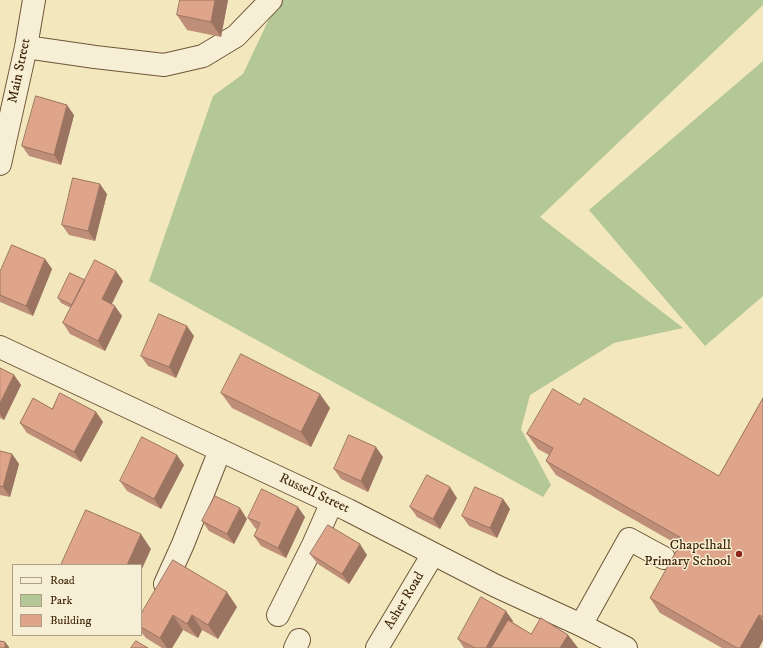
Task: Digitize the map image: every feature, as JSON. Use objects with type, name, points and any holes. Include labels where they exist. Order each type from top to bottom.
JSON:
[{"type":"street","name":"Main Street","points":[[0,164],[6,113],[26,46],[34,0]]},
{"type":"street","points":[[26,46],[95,57],[164,64],[203,56],[236,36],[271,0]]},
{"type":"street","name":"Russell Street","points":[[0,347],[332,502],[496,586],[581,625],[626,648]]},
{"type":"street","points":[[165,584],[183,544],[220,450]]},
{"type":"street","points":[[278,615],[313,545],[332,502]]},
{"type":"street","points":[[581,625],[629,539],[664,558]]},
{"type":"street","name":"Asher Road","points":[[377,648],[433,554]]},
{"type":"green space","points":[[278,0],[763,0],[763,5],[540,217],[683,328],[614,343],[530,395],[521,429],[551,485],[543,497],[149,281],[213,96],[243,74]]},
{"type":"green space","points":[[763,61],[763,296],[705,346],[589,210]]},
{"type":"building","points":[[180,0],[215,0],[211,22],[177,15]]},
{"type":"building","points":[[36,96],[67,105],[54,155],[22,146]]},
{"type":"building","points":[[73,178],[100,184],[88,231],[62,225]]},
{"type":"building","points":[[12,245],[45,259],[26,306],[0,295],[0,272]]},
{"type":"building","points":[[95,260],[116,271],[102,299],[115,306],[98,341],[63,323]]},
{"type":"building","points":[[70,273],[85,280],[72,305],[58,298]]},
{"type":"building","points":[[159,314],[187,326],[169,367],[141,356]]},
{"type":"building","points":[[241,354],[320,394],[301,432],[221,393]]},
{"type":"building","points":[[0,368],[14,375],[0,403]]},
{"type":"building","points":[[553,389],[580,405],[584,398],[719,476],[763,398],[763,617],[759,615],[740,648],[737,648],[650,598],[683,539],[546,461],[553,448],[527,434]]},
{"type":"building","points":[[60,393],[96,412],[74,452],[20,423],[33,398],[52,409]]},
{"type":"building","points":[[349,435],[376,447],[361,481],[334,469]]},
{"type":"building","points":[[142,437],[177,455],[154,499],[120,481]]},
{"type":"building","points":[[0,451],[12,454],[3,487],[0,486]]},
{"type":"building","points":[[427,475],[450,487],[433,519],[410,507]]},
{"type":"building","points":[[475,487],[503,499],[490,528],[462,516]]},
{"type":"building","points":[[262,489],[298,507],[278,548],[254,536],[260,523],[248,518]]},
{"type":"building","points":[[215,496],[240,508],[227,534],[202,521]]},
{"type":"building","points":[[86,510],[141,534],[127,564],[61,564]]},
{"type":"building","points":[[328,525],[360,544],[342,574],[310,554]]},
{"type":"building","points":[[173,560],[227,592],[208,625],[192,615],[187,624],[173,615],[160,638],[142,628],[142,612]]},
{"type":"building","points":[[481,597],[506,611],[486,648],[475,648],[458,639]]},
{"type":"building","points":[[541,618],[568,635],[560,648],[491,648],[508,620],[531,634]]},
{"type":"building","points":[[0,641],[5,642],[5,648],[0,648]]},
{"type":"building","points":[[136,641],[148,648],[131,648]]},
{"type":"place","name":"Chapelhall Primary School","points":[[739,554]]}]
